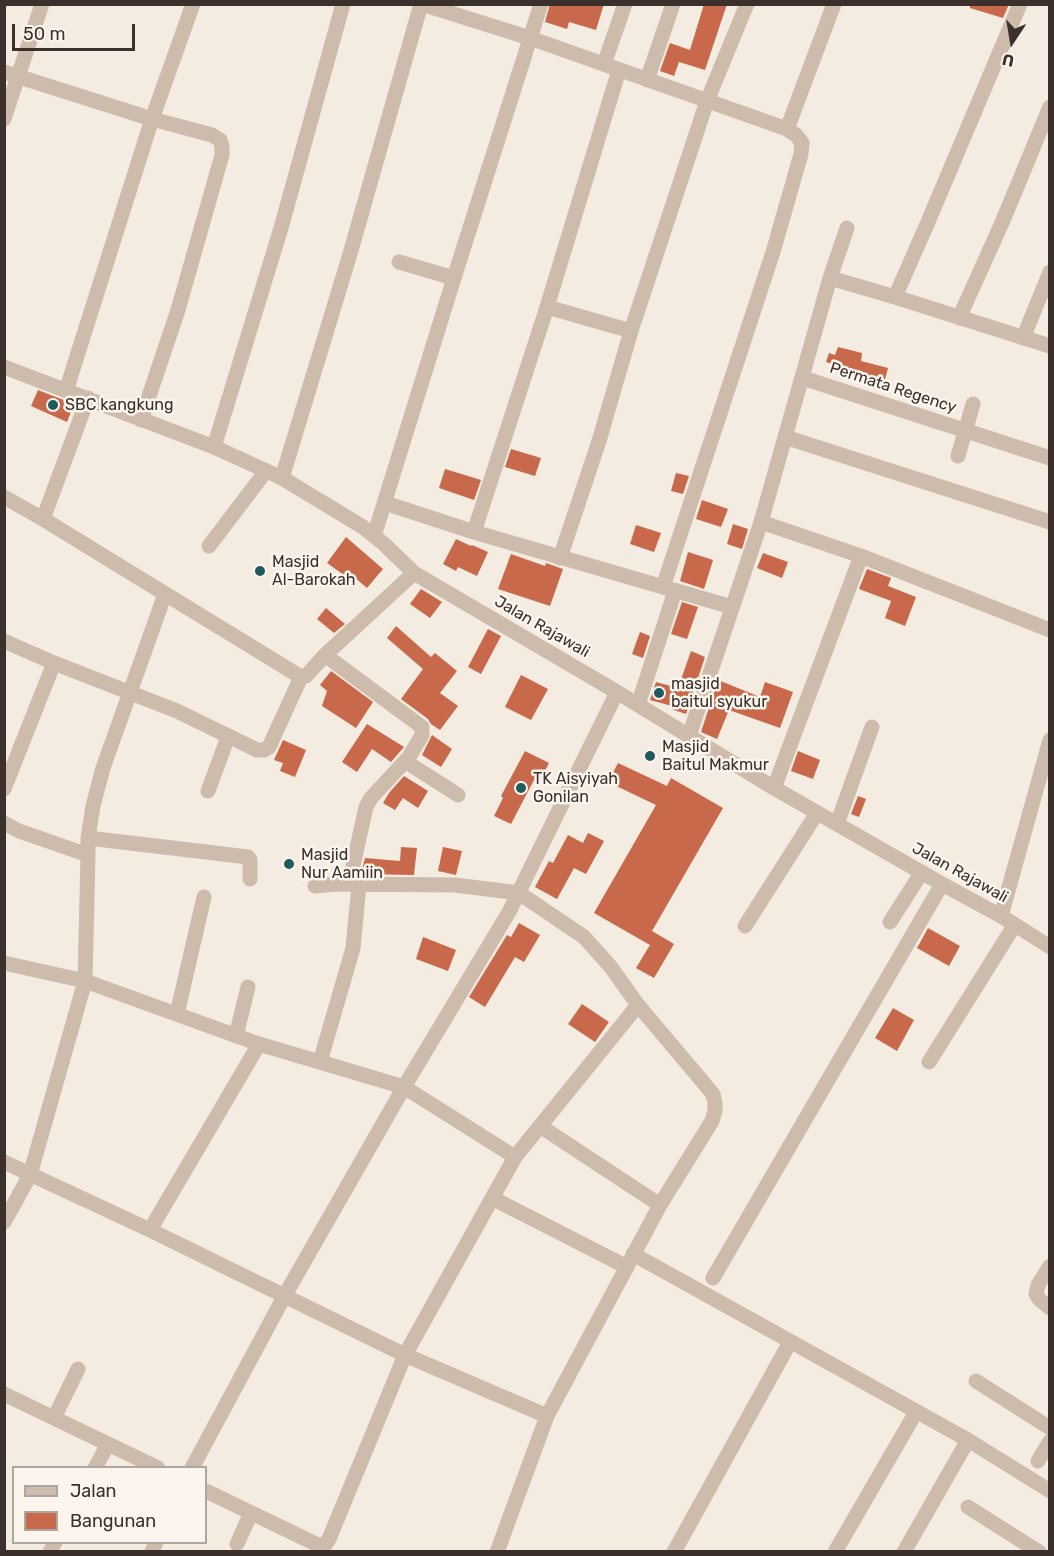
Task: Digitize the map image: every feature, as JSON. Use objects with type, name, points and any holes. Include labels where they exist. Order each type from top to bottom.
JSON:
[{"type":"street","points":[[4,119],[11,74],[42,4]]},
{"type":"street","points":[[66,391],[152,119],[194,4]]},
{"type":"street","points":[[214,447],[278,239],[343,4]]},
{"type":"street","points":[[282,478],[350,254],[421,4],[530,38],[787,129],[802,143],[801,154],[669,589],[638,705]]},
{"type":"street","points":[[374,536],[541,4]]},
{"type":"street","points":[[604,64],[625,4]]},
{"type":"street","points":[[647,80],[673,4]]},
{"type":"street","points":[[560,558],[599,441],[631,331],[707,101],[747,4]]},
{"type":"street","points":[[787,129],[834,4]]},
{"type":"street","points":[[895,297],[1020,4]]},
{"type":"street","points":[[474,532],[547,307],[619,70]]},
{"type":"street","points":[[11,74],[152,119],[212,135],[220,140],[222,154],[178,310],[141,420]]},
{"type":"street","points":[[959,318],[1001,225],[1050,106]]},
{"type":"street","points":[[689,736],[761,522],[830,279],[847,228]]},
{"type":"street","points":[[399,262],[454,278]]},
{"type":"street","points":[[1023,338],[1050,272]]},
{"type":"street","points":[[830,279],[1050,346]]},
{"type":"street","points":[[547,307],[631,331]]},
{"type":"street","name":"Jalan Rajawali","points":[[4,367],[214,447],[282,478],[363,526],[414,573],[617,692],[774,788],[1001,916],[1050,947]]},
{"type":"street","name":"Permata Regency","points":[[810,380],[1050,458]]},
{"type":"street","points":[[43,519],[88,398]]},
{"type":"street","name":"Permata Regency","points":[[958,456],[973,404]]},
{"type":"street","points":[[785,437],[1050,522]]},
{"type":"street","points":[[209,546],[266,471]]},
{"type":"street","points":[[4,496],[301,677],[306,676],[325,655],[414,573]]},
{"type":"street","points":[[385,503],[560,558],[732,607]]},
{"type":"street","points":[[761,522],[861,556],[1050,630]]},
{"type":"street","points":[[774,788],[861,556]]},
{"type":"street","points":[[4,1222],[30,1175],[85,981],[88,838],[93,806],[103,768],[165,594]]},
{"type":"street","points":[[4,642],[177,711],[256,750],[269,747],[301,677]]},
{"type":"street","points":[[320,1062],[353,948],[354,884],[366,807],[371,798],[409,757],[422,735],[422,727],[325,655]]},
{"type":"street","points":[[4,789],[54,663]]},
{"type":"street","points":[[193,1466],[285,1295],[404,1087],[509,912],[617,692]]},
{"type":"street","points":[[837,824],[872,727]]},
{"type":"street","points":[[208,791],[228,737]]},
{"type":"street","points":[[1001,916],[1050,740]]},
{"type":"street","points":[[409,757],[408,761],[411,765],[458,795]]},
{"type":"street","points":[[745,926],[817,813]]},
{"type":"street","points":[[4,824],[88,855]]},
{"type":"street","points":[[88,838],[249,857],[250,879]]},
{"type":"street","points":[[890,922],[922,873]]},
{"type":"street","points":[[713,1278],[942,884]]},
{"type":"street","points":[[315,886],[455,885],[519,893],[584,937],[713,1094],[715,1111],[712,1121],[660,1205],[547,1416],[497,1551]]},
{"type":"street","points":[[177,1014],[204,897]]},
{"type":"street","points":[[929,1062],[1014,926]]},
{"type":"street","points":[[4,963],[85,981],[259,1044],[404,1087],[515,1157]]},
{"type":"street","points":[[236,1036],[248,987]]},
{"type":"street","points":[[207,1491],[318,1545],[325,1545],[405,1355],[515,1157],[638,1005]]},
{"type":"street","points":[[150,1230],[259,1044]]},
{"type":"street","points":[[540,1126],[660,1205]]},
{"type":"street","points":[[4,1162],[150,1230],[405,1355],[547,1416]]},
{"type":"street","points":[[492,1198],[630,1261],[790,1342],[968,1440],[1050,1491]]},
{"type":"street","points":[[1050,1266],[1038,1285],[1036,1294],[1050,1308]]},
{"type":"street","points":[[674,1551],[790,1342]]},
{"type":"street","points":[[54,1418],[78,1369]]},
{"type":"street","points":[[976,1381],[1050,1428]]},
{"type":"street","points":[[4,1394],[156,1466]]},
{"type":"street","points":[[835,1551],[916,1412]]},
{"type":"street","points":[[904,1551],[968,1440]]},
{"type":"street","points":[[1038,1461],[1050,1442]]},
{"type":"street","points":[[96,1466],[108,1444]]},
{"type":"street","points":[[968,1507],[1039,1551]]},
{"type":"street","points":[[237,1544],[251,1513]]},
{"type":"building","points":[[550,4],[604,4],[596,30],[569,22],[567,29],[545,22]]},
{"type":"building","points":[[704,4],[727,4],[705,70],[679,62],[674,76],[660,71],[670,43],[690,50]]},
{"type":"building","points":[[970,4],[1009,4],[1003,18],[970,8]]},
{"type":"building","points":[[838,347],[862,353],[861,361],[888,368],[885,380],[826,362],[829,353],[835,355]]},
{"type":"building","name":"SBC kangkung","points":[[38,390],[74,404],[67,422],[31,406]]},
{"type":"building","points":[[511,449],[541,458],[535,476],[505,467]]},
{"type":"building","points":[[445,469],[481,480],[474,500],[439,488]]},
{"type":"building","points":[[676,473],[689,476],[683,494],[671,491]]},
{"type":"building","points":[[702,500],[728,509],[721,527],[696,519]]},
{"type":"building","points":[[733,524],[748,529],[742,549],[727,544]]},
{"type":"building","points":[[636,525],[661,533],[654,552],[630,544]]},
{"type":"building","points":[[346,537],[383,569],[367,588],[347,571],[344,575],[327,563]]},
{"type":"building","points":[[456,539],[488,552],[477,576],[458,567],[456,571],[443,564]]},
{"type":"building","points":[[688,552],[713,560],[704,589],[680,581]]},
{"type":"building","points":[[763,553],[788,562],[782,578],[757,568]]},
{"type":"building","points":[[511,554],[545,566],[546,563],[563,569],[550,606],[498,589]]},
{"type":"building","points":[[867,569],[891,578],[888,586],[916,597],[905,626],[885,618],[891,601],[859,589]]},
{"type":"building","points":[[421,589],[442,602],[430,618],[410,604]]},
{"type":"building","points":[[682,602],[698,607],[687,639],[671,634]]},
{"type":"building","points":[[326,608],[345,624],[334,633],[317,619]]},
{"type":"building","points":[[396,626],[431,657],[435,653],[457,671],[440,693],[458,706],[440,730],[401,699],[423,669],[387,638]]},
{"type":"building","points":[[488,629],[501,636],[481,674],[468,667]]},
{"type":"building","points":[[640,632],[650,636],[643,658],[632,654]]},
{"type":"building","points":[[691,651],[705,657],[686,714],[671,709],[672,706],[650,700],[656,682],[678,688]]},
{"type":"building","points":[[331,671],[373,702],[356,728],[322,706],[327,691],[320,685]]},
{"type":"building","points":[[521,675],[548,689],[531,720],[505,707]]},
{"type":"building","points":[[718,680],[760,697],[765,682],[793,692],[780,728],[729,710],[717,739],[701,732]]},
{"type":"building","points":[[367,724],[404,747],[391,762],[372,749],[357,772],[342,762]]},
{"type":"building","points":[[432,735],[452,749],[441,767],[422,755]]},
{"type":"building","points":[[283,740],[306,750],[295,777],[280,771],[283,763],[274,760]]},
{"type":"building","points":[[525,751],[549,763],[539,782],[534,780],[511,824],[494,816],[503,798],[501,796]]},
{"type":"building","points":[[798,751],[820,760],[813,779],[791,771]]},
{"type":"building","points":[[618,763],[667,786],[671,778],[723,808],[652,931],[674,944],[654,978],[636,968],[650,945],[594,913],[656,805],[608,782]]},
{"type":"building","points":[[404,776],[428,791],[418,808],[403,798],[395,810],[383,803]]},
{"type":"building","points":[[858,796],[866,799],[859,817],[851,814]]},
{"type":"building","points":[[588,833],[604,841],[586,874],[574,868],[557,899],[535,887],[549,861],[553,863],[568,835],[583,843]]},
{"type":"building","points":[[401,847],[417,848],[414,875],[361,874],[365,858],[400,861]]},
{"type":"building","points":[[443,847],[462,851],[456,875],[438,871]]},
{"type":"building","points":[[519,923],[540,935],[524,962],[515,957],[485,1007],[469,997],[507,935],[511,937]]},
{"type":"building","points":[[928,928],[960,946],[949,966],[917,948]]},
{"type":"building","points":[[423,937],[456,950],[448,971],[416,959]]},
{"type":"building","points":[[582,1004],[609,1022],[595,1042],[568,1024]]},
{"type":"building","points":[[893,1008],[914,1020],[897,1051],[875,1038]]},
{"type":"place","name":"SBC kangkung","points":[[53,405]]},
{"type":"place","name":"Masjid Al-Barokah","points":[[260,571]]},
{"type":"place","name":"masjid baitul syukur","points":[[659,693]]},
{"type":"place","name":"Masjid Baitul Makmur","points":[[650,756]]},
{"type":"place","name":"TK Aisyiyah Gonilan","points":[[521,788]]},
{"type":"place","name":"Masjid Nur Aamiin","points":[[289,864]]}]
